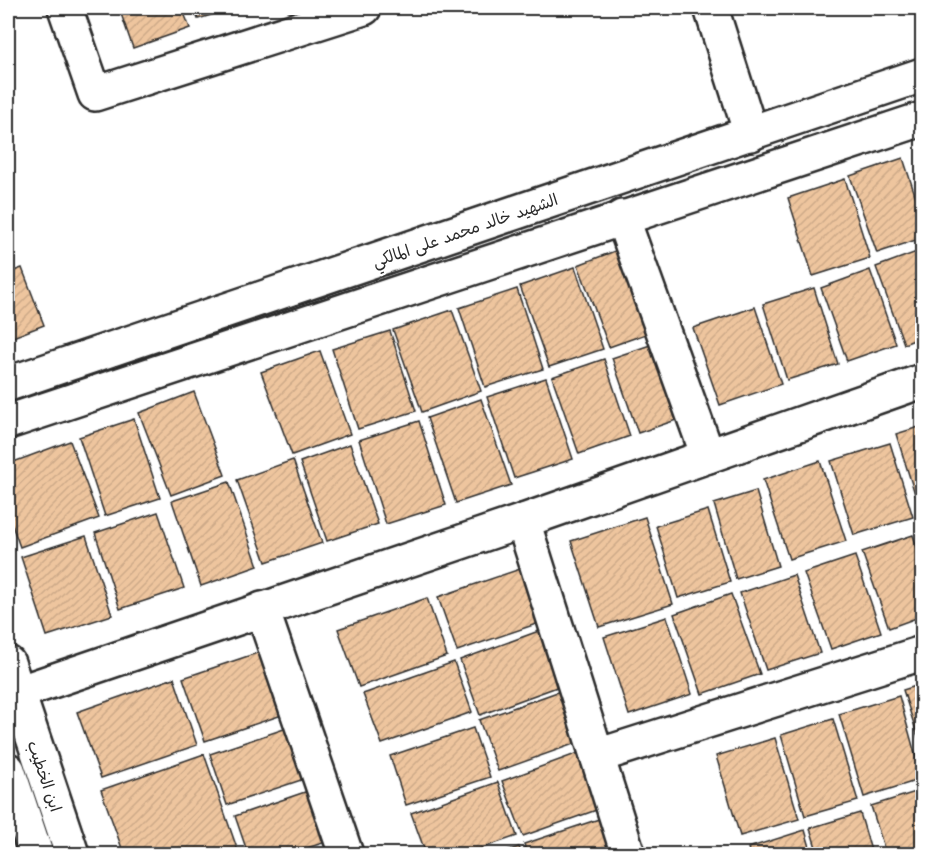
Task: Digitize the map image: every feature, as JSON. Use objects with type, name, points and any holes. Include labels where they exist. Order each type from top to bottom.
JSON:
[{"type":"street","points":[[65,8],[95,94],[364,8]]},
{"type":"street","points":[[711,8],[751,134]]},
{"type":"street","name":"الشهيد خالد محمد على المالكي","points":[[8,384],[922,75]]},
{"type":"street","points":[[8,422],[922,118]]},
{"type":"street","points":[[622,217],[708,456]]},
{"type":"street","points":[[12,678],[262,609],[523,521],[922,381]]},
{"type":"street","points":[[523,521],[628,855]]},
{"type":"street","points":[[262,609],[346,855]]},
{"type":"street","points":[[597,756],[922,653]]},
{"type":"street","name":"ابن الخطيب","points":[[12,678],[72,855]]},
{"type":"street","name":"ابن الخطيب","points":[[8,770],[36,855]]},
{"type":"building","points":[[119,8],[182,8],[190,28],[133,48]]},
{"type":"building","points":[[194,8],[234,8],[198,19]]},
{"type":"building","points":[[903,158],[922,216],[922,238],[877,253],[850,176]]},
{"type":"building","points":[[845,179],[870,258],[813,276],[788,198]]},
{"type":"building","points":[[628,246],[660,329],[609,347],[578,265]]},
{"type":"building","points":[[922,250],[922,337],[904,344],[876,267]]},
{"type":"building","points":[[575,267],[603,349],[549,367],[520,286]]},
{"type":"building","points":[[22,268],[44,325],[8,339],[8,273]]},
{"type":"building","points":[[870,270],[896,344],[847,361],[821,288]]},
{"type":"building","points":[[814,288],[838,364],[787,380],[763,304]]},
{"type":"building","points":[[517,289],[543,369],[485,387],[459,308]]},
{"type":"building","points":[[755,307],[781,384],[720,405],[693,328]]},
{"type":"building","points":[[452,310],[481,391],[422,412],[393,330]]},
{"type":"building","points":[[390,331],[416,411],[358,429],[332,349]]},
{"type":"building","points":[[662,341],[688,416],[638,433],[612,358]]},
{"type":"building","points":[[320,351],[350,434],[292,455],[261,372]]},
{"type":"building","points":[[604,359],[630,436],[579,454],[552,377]]},
{"type":"building","points":[[546,378],[573,459],[514,478],[487,397]]},
{"type":"building","points":[[194,392],[225,475],[171,495],[139,413]]},
{"type":"building","points":[[481,399],[511,485],[456,503],[427,418]]},
{"type":"building","points":[[134,419],[160,498],[105,516],[79,437]]},
{"type":"building","points":[[419,421],[446,505],[386,524],[359,440]]},
{"type":"building","points":[[922,426],[922,516],[896,434]]},
{"type":"building","points":[[70,441],[99,518],[20,547],[8,514],[8,464]]},
{"type":"building","points":[[890,443],[913,517],[854,535],[831,461]]},
{"type":"building","points":[[350,444],[378,524],[327,541],[300,462]]},
{"type":"building","points":[[293,460],[322,543],[266,562],[237,480]]},
{"type":"building","points":[[820,461],[846,541],[789,559],[763,480]]},
{"type":"building","points":[[229,482],[258,566],[201,586],[172,501]]},
{"type":"building","points":[[756,491],[778,566],[736,579],[714,504]]},
{"type":"building","points":[[708,510],[730,582],[678,598],[656,526]]},
{"type":"building","points":[[158,512],[184,588],[120,609],[95,533]]},
{"type":"building","points":[[645,517],[673,604],[599,627],[571,541]]},
{"type":"building","points":[[913,535],[922,563],[922,616],[889,628],[862,552]]},
{"type":"building","points":[[86,536],[112,615],[47,636],[21,557]]},
{"type":"building","points":[[855,556],[881,632],[831,649],[804,573]]},
{"type":"building","points":[[526,567],[545,621],[457,651],[438,597]]},
{"type":"building","points":[[794,575],[820,653],[766,670],[740,593]]},
{"type":"building","points":[[731,594],[760,674],[702,694],[674,614]]},
{"type":"building","points":[[427,598],[447,656],[359,687],[338,629]]},
{"type":"building","points":[[667,617],[692,694],[629,715],[604,637]]},
{"type":"building","points":[[547,628],[568,683],[480,715],[460,660]]},
{"type":"building","points":[[260,652],[282,715],[205,741],[183,678]]},
{"type":"building","points":[[454,662],[472,712],[382,744],[363,694]]},
{"type":"building","points":[[174,678],[197,745],[101,778],[77,712]]},
{"type":"building","points":[[922,684],[922,749],[903,690]]},
{"type":"building","points":[[563,690],[582,741],[498,771],[479,720]]},
{"type":"building","points":[[899,696],[922,779],[864,797],[839,714]]},
{"type":"building","points":[[833,719],[858,801],[805,816],[781,735]]},
{"type":"building","points":[[287,728],[304,779],[227,805],[210,754]]},
{"type":"building","points":[[473,728],[490,777],[406,805],[390,756]]},
{"type":"building","points":[[775,738],[799,819],[740,836],[716,756]]},
{"type":"building","points":[[584,751],[605,807],[523,836],[502,781]]},
{"type":"building","points":[[204,754],[239,854],[124,854],[101,790]]},
{"type":"building","points":[[498,782],[517,836],[465,854],[426,854],[411,813]]},
{"type":"building","points":[[922,790],[922,854],[886,854],[871,806]]},
{"type":"building","points":[[308,791],[326,842],[288,854],[248,854],[235,816]]},
{"type":"building","points":[[860,813],[872,854],[818,854],[810,828]]},
{"type":"building","points":[[602,818],[615,854],[527,854],[524,844]]},
{"type":"building","points":[[805,830],[812,854],[750,854],[748,848]]},
{"type":"building","points":[[519,847],[522,854],[497,854]]}]
